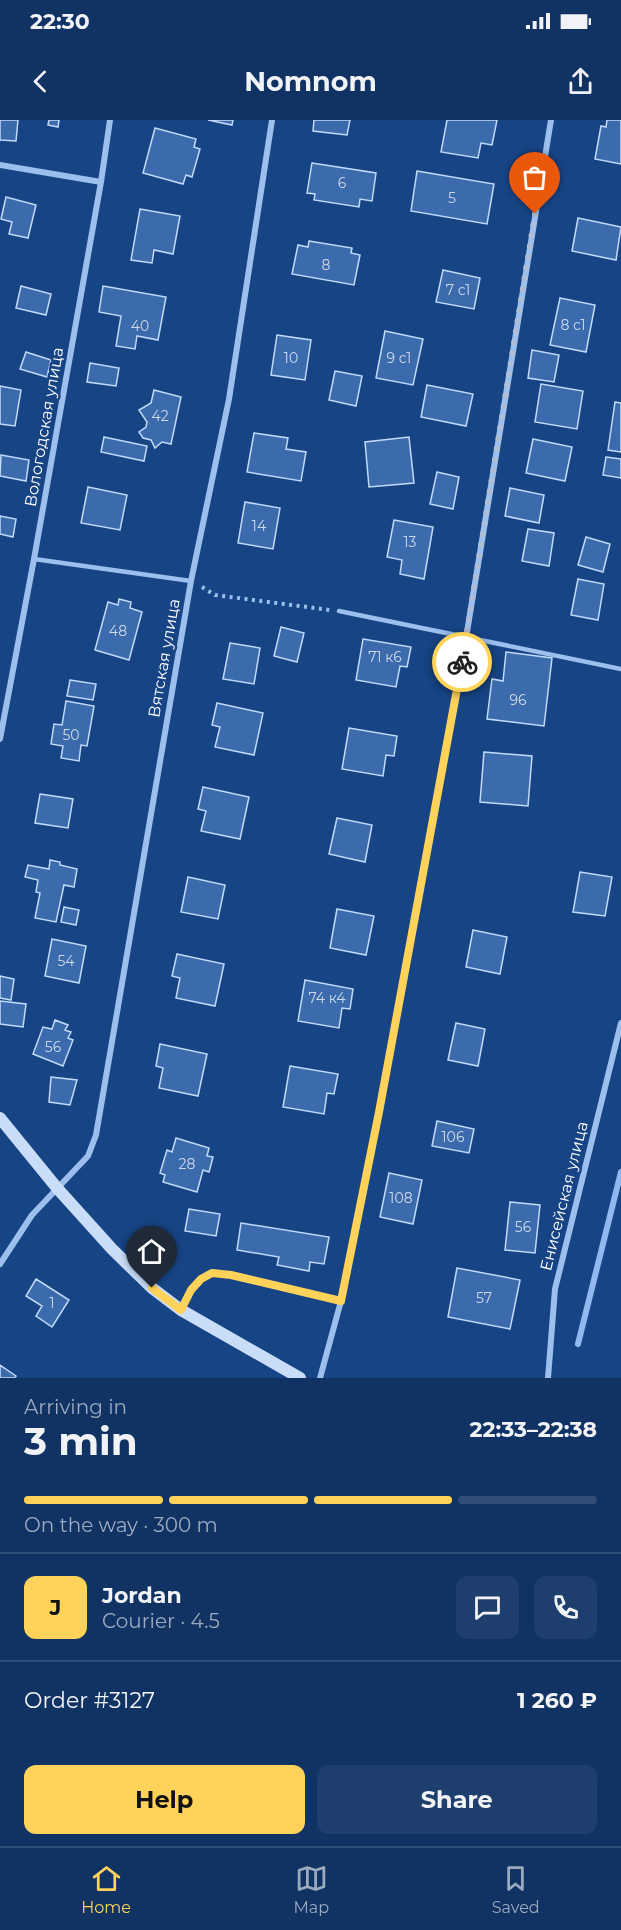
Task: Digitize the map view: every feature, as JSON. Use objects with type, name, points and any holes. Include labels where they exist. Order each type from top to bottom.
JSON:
[{"type":"street","name":"Вологодская улица","points":[[0,739],[101,182],[110,120]]},
{"type":"street","name":"Вятская улица","points":[[0,1264],[32,1215],[88,1156],[96,1135],[191,581],[229,399],[272,120]]},
{"type":"street","points":[[320,1378],[341,1301],[379,1112],[466,638],[551,120]]},
{"type":"street","points":[[0,165],[101,182]]},
{"type":"street","name":"Енисейская улица","points":[[548,1378],[555,1289],[621,1023]]},
{"type":"street","points":[[0,1118],[57,1188],[112,1249],[152,1288],[181,1310],[300,1378]]},
{"type":"lane","points":[[34,559],[191,581]]},
{"type":"lane","points":[[339,611],[621,669]]},
{"type":"lane","points":[[181,1310],[191,1290],[201,1279],[212,1273],[231,1275],[341,1301]]},
{"type":"path","points":[[191,581],[215,595],[339,611]]},
{"type":"building","points":[[0,120],[18,120],[16,141],[0,140]]},
{"type":"building","points":[[49,120],[59,120],[58,127],[48,125]]},
{"type":"building","points":[[208,120],[233,120],[232,125]]},
{"type":"building","points":[[314,120],[350,120],[347,135],[313,131]]},
{"type":"building","points":[[447,120],[497,120],[492,145],[481,143],[478,158],[441,152]]},
{"type":"building","points":[[607,120],[621,120],[621,164],[595,159],[601,126],[606,127]]},
{"type":"building","points":[[155,128],[196,139],[194,147],[200,149],[192,177],[186,175],[183,184],[143,173]]},
{"type":"building","points":[[312,163],[376,173],[372,201],[360,199],[359,207],[314,200],[315,194],[307,193]]},
{"type":"building","points":[[417,171],[494,184],[487,224],[411,211]]},
{"type":"building","points":[[6,197],[36,205],[28,238],[9,234],[12,222],[1,219]]},
{"type":"building","points":[[140,209],[180,216],[173,254],[154,250],[152,263],[131,260]]},
{"type":"building","points":[[578,218],[621,227],[616,260],[572,251]]},
{"type":"building","points":[[309,241],[352,248],[351,253],[360,255],[354,285],[292,274],[298,245],[308,247]]},
{"type":"building","points":[[443,270],[480,278],[474,309],[436,302]]},
{"type":"building","points":[[21,286],[51,294],[46,315],[16,308]]},
{"type":"building","points":[[103,286],[166,297],[158,340],[137,336],[135,349],[116,346],[121,316],[99,312]]},
{"type":"building","points":[[560,298],[595,305],[586,352],[550,345]]},
{"type":"building","points":[[385,331],[423,339],[413,385],[376,378]]},
{"type":"building","points":[[277,335],[311,340],[305,380],[271,375]]},
{"type":"building","points":[[532,350],[559,355],[554,382],[528,378]]},
{"type":"building","points":[[26,352],[51,360],[47,377],[20,369]]},
{"type":"building","points":[[90,363],[119,368],[116,386],[87,382]]},
{"type":"building","points":[[335,371],[362,376],[356,406],[329,400]]},
{"type":"building","points":[[541,384],[583,391],[577,429],[535,422]]},
{"type":"building","points":[[427,385],[473,394],[466,426],[421,417]]},
{"type":"building","points":[[0,386],[21,390],[15,426],[0,424]]},
{"type":"building","points":[[154,390],[181,397],[171,444],[162,442],[155,448],[151,440],[143,438],[139,432],[146,427],[147,422],[139,410],[151,403]]},
{"type":"building","points":[[615,402],[621,403],[621,452],[608,450]]},
{"type":"building","points":[[254,433],[288,438],[286,449],[306,452],[301,481],[247,472]]},
{"type":"building","points":[[104,437],[147,446],[144,461],[101,452]]},
{"type":"building","points":[[409,437],[414,483],[369,487],[365,442]]},
{"type":"building","points":[[533,439],[572,447],[565,481],[526,473]]},
{"type":"building","points":[[1,455],[29,460],[26,481],[0,476]]},
{"type":"building","points":[[606,457],[621,459],[621,478],[603,475]]},
{"type":"building","points":[[437,472],[459,477],[453,509],[430,504]]},
{"type":"building","points":[[88,487],[127,495],[120,530],[81,523]]},
{"type":"building","points":[[510,488],[544,495],[539,523],[505,516]]},
{"type":"building","points":[[245,502],[280,508],[273,549],[238,543]]},
{"type":"building","points":[[0,516],[16,519],[13,537],[0,534]]},
{"type":"building","points":[[394,520],[433,527],[424,579],[400,574],[402,560],[387,557]]},
{"type":"building","points":[[528,529],[554,533],[549,566],[522,561]]},
{"type":"building","points":[[586,537],[610,544],[603,572],[578,565]]},
{"type":"building","points":[[578,579],[604,584],[598,620],[571,615]]},
{"type":"building","points":[[119,599],[131,602],[130,608],[142,612],[129,660],[95,650],[108,602],[118,605]]},
{"type":"building","points":[[281,627],[304,633],[297,662],[274,656]]},
{"type":"building","points":[[363,639],[411,647],[407,667],[400,666],[396,687],[356,680]]},
{"type":"building","points":[[230,643],[260,648],[254,684],[223,679]]},
{"type":"building","points":[[506,652],[552,658],[544,726],[487,719],[492,679],[503,681]]},
{"type":"building","points":[[70,680],[96,684],[93,700],[67,696]]},
{"type":"building","points":[[66,701],[94,706],[87,746],[81,745],[79,761],[61,758],[63,746],[51,744],[54,724],[62,725]]},
{"type":"building","points":[[217,703],[263,713],[254,755],[215,747],[220,727],[212,725]]},
{"type":"building","points":[[349,728],[397,736],[394,756],[386,755],[383,776],[342,769]]},
{"type":"building","points":[[484,752],[532,756],[528,806],[480,802]]},
{"type":"building","points":[[203,787],[249,797],[240,839],[201,831],[206,811],[198,809]]},
{"type":"building","points":[[40,794],[73,799],[68,828],[35,823]]},
{"type":"building","points":[[337,818],[372,825],[365,862],[329,854]]},
{"type":"building","points":[[50,860],[77,869],[74,887],[64,885],[56,922],[35,918],[40,893],[36,892],[38,880],[25,877],[28,865],[49,869]]},
{"type":"building","points":[[580,872],[612,877],[605,916],[573,912]]},
{"type":"building","points":[[188,877],[225,885],[218,919],[181,912]]},
{"type":"building","points":[[64,907],[79,910],[76,925],[61,922]]},
{"type":"building","points":[[337,909],[374,916],[366,955],[330,948]]},
{"type":"building","points":[[473,930],[507,937],[500,974],[466,967]]},
{"type":"building","points":[[52,939],[86,946],[79,983],[45,976]]},
{"type":"building","points":[[177,954],[224,964],[215,1006],[176,998],[180,978],[172,976]]},
{"type":"building","points":[[0,976],[14,979],[11,1000],[0,998]]},
{"type":"building","points":[[305,980],[353,989],[350,1009],[342,1008],[339,1028],[298,1021]]},
{"type":"building","points":[[0,1001],[26,1004],[23,1027],[0,1024]]},
{"type":"building","points":[[55,1020],[68,1025],[65,1030],[71,1032],[68,1038],[73,1040],[63,1066],[33,1054],[43,1027],[52,1029]]},
{"type":"building","points":[[456,1023],[485,1029],[478,1066],[448,1060]]},
{"type":"building","points":[[160,1044],[207,1054],[198,1096],[159,1088],[163,1068],[156,1066]]},
{"type":"building","points":[[290,1066],[338,1074],[334,1094],[327,1093],[324,1114],[283,1107]]},
{"type":"building","points":[[51,1077],[77,1080],[70,1105],[49,1102]]},
{"type":"building","points":[[437,1121],[474,1129],[469,1153],[432,1146]]},
{"type":"building","points":[[176,1138],[209,1148],[207,1156],[213,1157],[209,1172],[203,1170],[197,1192],[163,1182],[165,1175],[160,1173],[167,1150],[172,1152]]},
{"type":"building","points":[[389,1173],[422,1180],[413,1224],[380,1217]]},
{"type":"building","points":[[510,1202],[540,1205],[535,1253],[505,1250]]},
{"type":"building","points":[[189,1209],[220,1214],[216,1236],[185,1231]]},
{"type":"building","points":[[241,1223],[329,1237],[324,1264],[310,1262],[309,1271],[277,1265],[279,1257],[237,1250]]},
{"type":"building","points":[[457,1268],[520,1280],[510,1329],[448,1317]]},
{"type":"building","points":[[36,1279],[69,1300],[52,1327],[36,1316],[42,1306],[26,1296]]},
{"type":"building","points":[[0,1365],[16,1376],[0,1378]]},
{"type":"waterway","points":[[578,1344],[621,1172]]},
{"type":"way so far","points":[[462,662],[535,214]]},
{"type":"route","points":[[152,1288],[181,1310],[191,1290],[201,1279],[212,1273],[231,1275],[341,1301],[379,1112],[462,662]]}]
